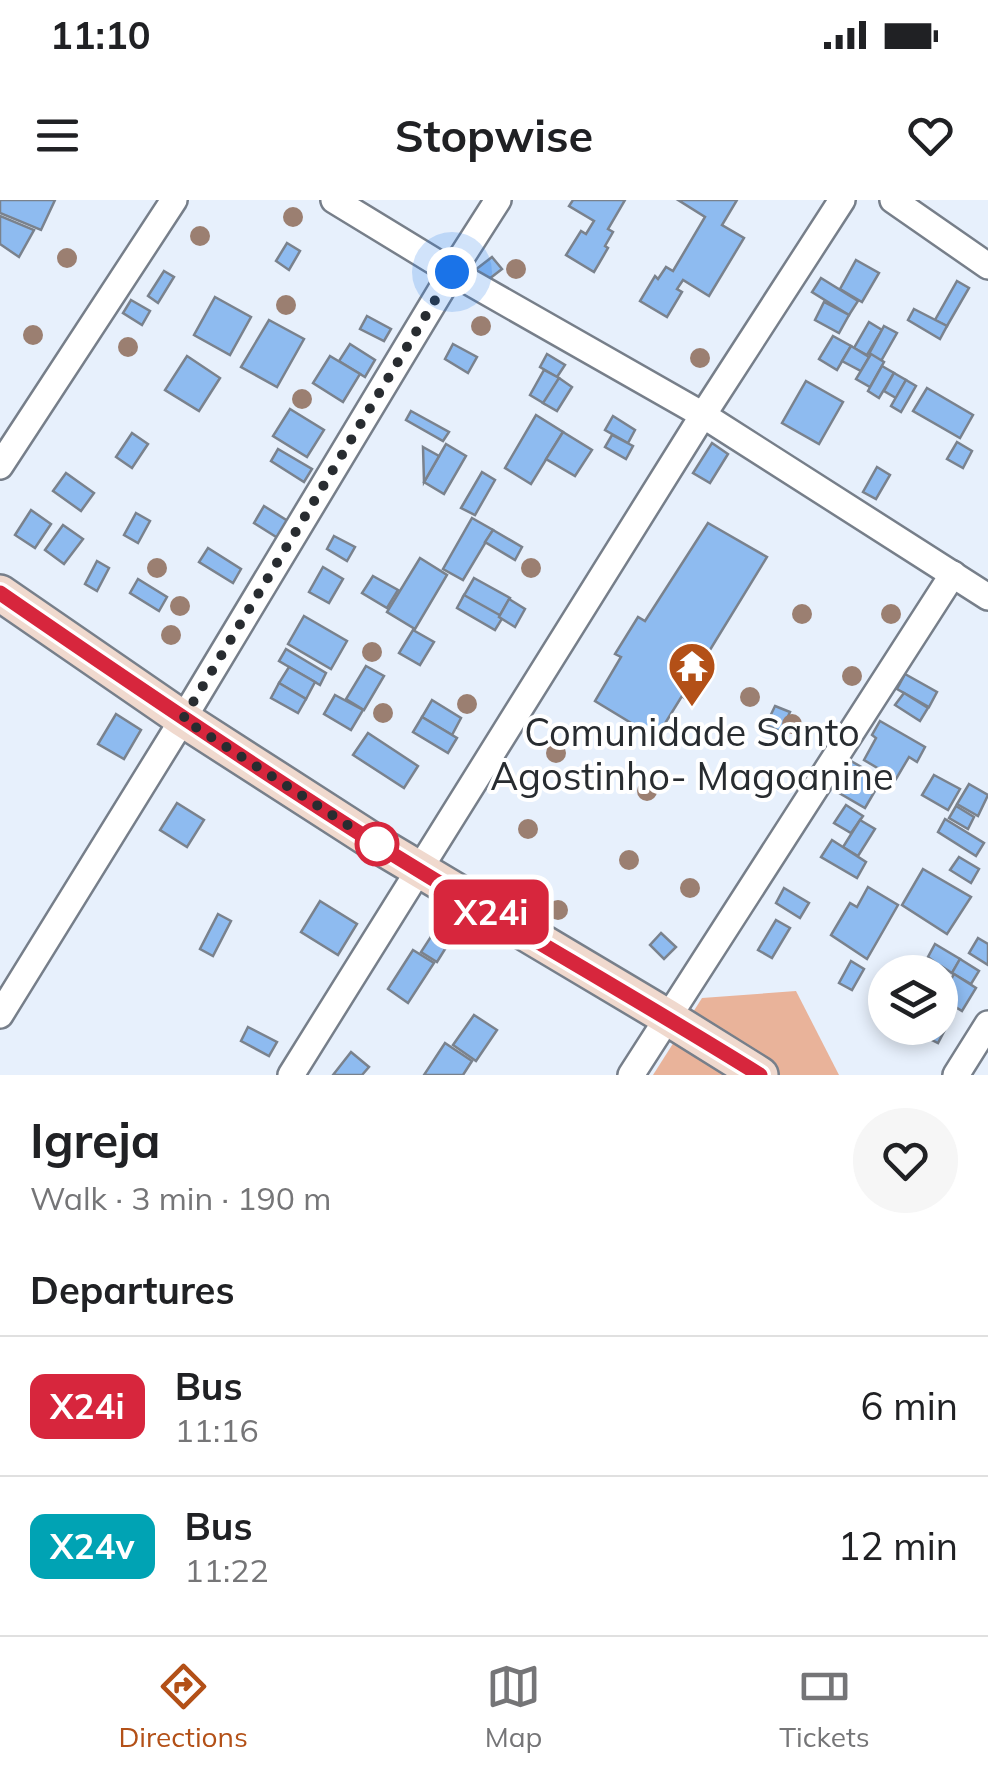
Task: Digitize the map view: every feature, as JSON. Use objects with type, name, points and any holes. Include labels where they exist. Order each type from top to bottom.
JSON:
[{"type":"street","points":[[334,200],[703,415],[988,597]]},
{"type":"street","points":[[0,1015],[498,200]]},
{"type":"street","points":[[291,1075],[703,415],[842,200]]},
{"type":"street","points":[[893,200],[988,266]]},
{"type":"street","points":[[0,466],[172,202]]},
{"type":"street","points":[[630,1075],[953,574]]},
{"type":"street","points":[[0,593],[183,719],[419,869],[760,1075]]},
{"type":"street","points":[[956,1075],[988,1024]]},
{"type":"shaded area","points":[[796,991],[839,1075],[653,1075],[702,998]]},
{"type":"building","points":[[0,200],[55,200],[41,230],[0,213]]},
{"type":"building","points":[[573,200],[625,200],[608,229],[613,232],[605,246],[608,248],[594,272],[566,255],[581,231],[586,234],[594,221],[569,206]]},
{"type":"building","points":[[678,200],[737,200],[722,225],[744,238],[709,296],[683,280],[677,289],[682,292],[667,317],[640,301],[655,276],[658,279],[666,267],[673,271],[705,217]]},
{"type":"building","points":[[0,216],[34,230],[19,257],[0,244]]},
{"type":"building","points":[[287,243],[300,251],[289,270],[276,261]]},
{"type":"building","points":[[492,257],[502,269],[480,286],[470,274]]},
{"type":"building","points":[[856,260],[879,273],[862,302],[840,289]]},
{"type":"building","points":[[164,271],[174,277],[158,303],[148,296]]},
{"type":"building","points":[[821,278],[858,301],[849,315],[812,292]]},
{"type":"building","points":[[957,281],[969,288],[947,326],[935,320]]},
{"type":"building","points":[[215,297],[251,317],[230,355],[194,335]]},
{"type":"building","points":[[131,300],[150,311],[142,325],[123,313]]},
{"type":"building","points":[[824,302],[849,315],[839,333],[815,320]]},
{"type":"building","points":[[914,309],[947,326],[940,339],[908,320]]},
{"type":"building","points":[[367,316],[391,329],[384,341],[360,329]]},
{"type":"building","points":[[269,320],[304,339],[277,387],[241,367]]},
{"type":"building","points":[[869,322],[882,330],[867,355],[854,348]]},
{"type":"building","points":[[884,326],[897,333],[881,361],[869,354]]},
{"type":"building","points":[[833,336],[851,346],[837,370],[819,359]]},
{"type":"building","points":[[350,344],[375,360],[365,377],[339,361]]},
{"type":"building","points":[[453,344],[477,357],[468,373],[445,359]]},
{"type":"building","points":[[851,346],[869,357],[861,371],[842,361]]},
{"type":"building","points":[[547,354],[565,365],[557,377],[540,367]]},
{"type":"building","points":[[871,354],[884,362],[870,387],[856,379]]},
{"type":"building","points":[[187,356],[220,378],[199,411],[165,390]]},
{"type":"building","points":[[330,356],[360,374],[343,402],[313,383]]},
{"type":"building","points":[[882,366],[894,373],[879,398],[868,391]]},
{"type":"building","points":[[544,370],[559,378],[545,404],[530,395]]},
{"type":"building","points":[[894,373],[906,380],[896,398],[884,391]]},
{"type":"building","points":[[559,378],[572,387],[557,411],[543,403]]},
{"type":"building","points":[[906,380],[916,386],[901,412],[891,406]]},
{"type":"building","points":[[806,381],[843,402],[819,444],[782,423]]},
{"type":"building","points":[[927,388],[973,415],[960,438],[913,411]]},
{"type":"building","points":[[290,409],[324,430],[307,457],[273,436]]},
{"type":"building","points":[[411,411],[449,432],[443,441],[406,420]]},
{"type":"building","points":[[536,415],[563,432],[531,484],[505,468]]},
{"type":"building","points":[[613,416],[635,430],[628,443],[605,430]]},
{"type":"building","points":[[563,432],[592,450],[575,476],[546,459]]},
{"type":"building","points":[[132,433],[148,444],[132,468],[116,457]]},
{"type":"building","points":[[612,435],[633,446],[626,459],[605,447]]},
{"type":"building","points":[[957,442],[972,451],[963,468],[947,459]]},
{"type":"building","points":[[712,443],[728,454],[710,483],[693,473]]},
{"type":"building","points":[[446,444],[466,456],[444,494],[424,482]]},
{"type":"building","points":[[423,447],[439,456],[424,482]]},
{"type":"building","points":[[278,449],[312,469],[304,482],[271,461]]},
{"type":"building","points":[[877,467],[890,475],[876,499],[863,492]]},
{"type":"building","points":[[482,472],[495,480],[475,515],[461,508]]},
{"type":"building","points":[[66,473],[94,493],[81,511],[53,491]]},
{"type":"building","points":[[264,506],[291,523],[281,540],[254,523]]},
{"type":"building","points":[[31,510],[51,524],[35,548],[15,535]]},
{"type":"building","points":[[136,513],[150,521],[138,543],[124,535]]},
{"type":"building","points":[[472,518],[493,530],[463,580],[443,569]]},
{"type":"building","points":[[708,523],[767,557],[705,658],[712,663],[688,701],[682,696],[656,738],[595,701],[621,657],[615,654],[638,617],[645,621]]},
{"type":"building","points":[[63,525],[83,539],[64,564],[45,550]]},
{"type":"building","points":[[493,530],[522,547],[515,560],[485,542]]},
{"type":"building","points":[[334,536],[355,547],[347,561],[327,549]]},
{"type":"building","points":[[208,548],[241,569],[233,583],[199,562]]},
{"type":"building","points":[[420,558],[447,575],[415,629],[387,612]]},
{"type":"building","points":[[97,561],[109,568],[97,591],[85,584]]},
{"type":"building","points":[[323,567],[343,579],[329,603],[309,592]]},
{"type":"building","points":[[373,576],[398,590],[387,608],[362,593]]},
{"type":"building","points":[[474,578],[510,598],[499,617],[463,597]]},
{"type":"building","points":[[138,579],[167,597],[159,611],[130,593]]},
{"type":"building","points":[[464,595],[503,617],[495,630],[457,608]]},
{"type":"building","points":[[509,599],[525,609],[515,627],[499,617]]},
{"type":"building","points":[[304,616],[347,641],[331,669],[288,644]]},
{"type":"building","points":[[413,630],[434,642],[420,665],[399,653]]},
{"type":"building","points":[[286,649],[326,673],[320,685],[279,661]]},
{"type":"building","points":[[366,666],[384,676],[364,710],[346,699]]},
{"type":"building","points":[[289,667],[315,682],[306,699],[279,683]]},
{"type":"building","points":[[905,674],[937,692],[929,707],[897,689]]},
{"type":"building","points":[[279,683],[306,699],[298,713],[271,698]]},
{"type":"building","points":[[904,693],[928,708],[920,721],[895,705]]},
{"type":"building","points":[[335,695],[363,710],[351,730],[324,714]]},
{"type":"building","points":[[432,700],[461,718],[452,735],[422,717]]},
{"type":"building","points":[[775,706],[790,712],[781,732],[766,725]]},
{"type":"building","points":[[116,714],[141,730],[124,759],[98,744]]},
{"type":"building","points":[[422,717],[457,738],[448,753],[413,732]]},
{"type":"building","points":[[880,721],[925,747],[917,762],[909,757],[896,779],[864,760]]},
{"type":"building","points":[[368,733],[418,766],[404,788],[353,755]]},
{"type":"building","points":[[851,761],[882,779],[865,808],[834,790]]},
{"type":"building","points":[[934,775],[960,789],[948,810],[922,795]]},
{"type":"building","points":[[969,784],[988,795],[978,816],[957,804]]},
{"type":"building","points":[[177,803],[204,820],[187,847],[160,830]]},
{"type":"building","points":[[846,805],[863,816],[851,833],[834,823]]},
{"type":"building","points":[[956,806],[974,817],[968,829],[949,818]]},
{"type":"building","points":[[945,819],[984,843],[976,856],[938,832]]},
{"type":"building","points":[[860,820],[875,829],[858,856],[843,847]]},
{"type":"building","points":[[832,840],[866,862],[857,878],[821,857]]},
{"type":"building","points":[[959,857],[979,869],[971,883],[950,870]]},
{"type":"building","points":[[923,869],[971,897],[947,934],[902,905]]},
{"type":"building","points":[[868,887],[898,905],[867,959],[831,935],[850,903],[857,907]]},
{"type":"building","points":[[784,888],[809,903],[800,918],[776,903]]},
{"type":"building","points":[[320,901],[357,924],[338,955],[301,932]]},
{"type":"building","points":[[218,914],[231,921],[213,956],[200,949]]},
{"type":"building","points":[[445,915],[460,925],[437,962],[421,952]]},
{"type":"building","points":[[776,920],[790,928],[772,958],[758,950]]},
{"type":"building","points":[[661,933],[676,947],[664,959],[650,945]]},
{"type":"building","points":[[978,938],[988,944],[988,965],[969,953]]},
{"type":"building","points":[[935,944],[953,955],[929,955]]},
{"type":"building","points":[[413,950],[434,963],[408,1003],[388,989]]},
{"type":"building","points":[[960,959],[979,971],[971,984],[958,976]]},
{"type":"building","points":[[851,961],[864,969],[852,990],[839,983]]},
{"type":"building","points":[[958,977],[976,988],[962,1011],[958,1009]]},
{"type":"building","points":[[474,1015],[497,1030],[476,1061],[453,1045]]},
{"type":"building","points":[[248,1027],[277,1042],[269,1056],[241,1041]]},
{"type":"building","points":[[445,1043],[472,1061],[463,1075],[424,1075]]},
{"type":"building","points":[[351,1052],[369,1067],[362,1075],[333,1075]]},
{"type":"bus line","name":"X24i","points":[[0,593],[183,719],[385,849],[760,1075]]},
{"type":"place","name":"Comunidade Santo Agostinho- Magoanine","points":[[692,708]]},
{"type":"route","points":[[377,844],[385,849],[183,719],[452,272]]}]
